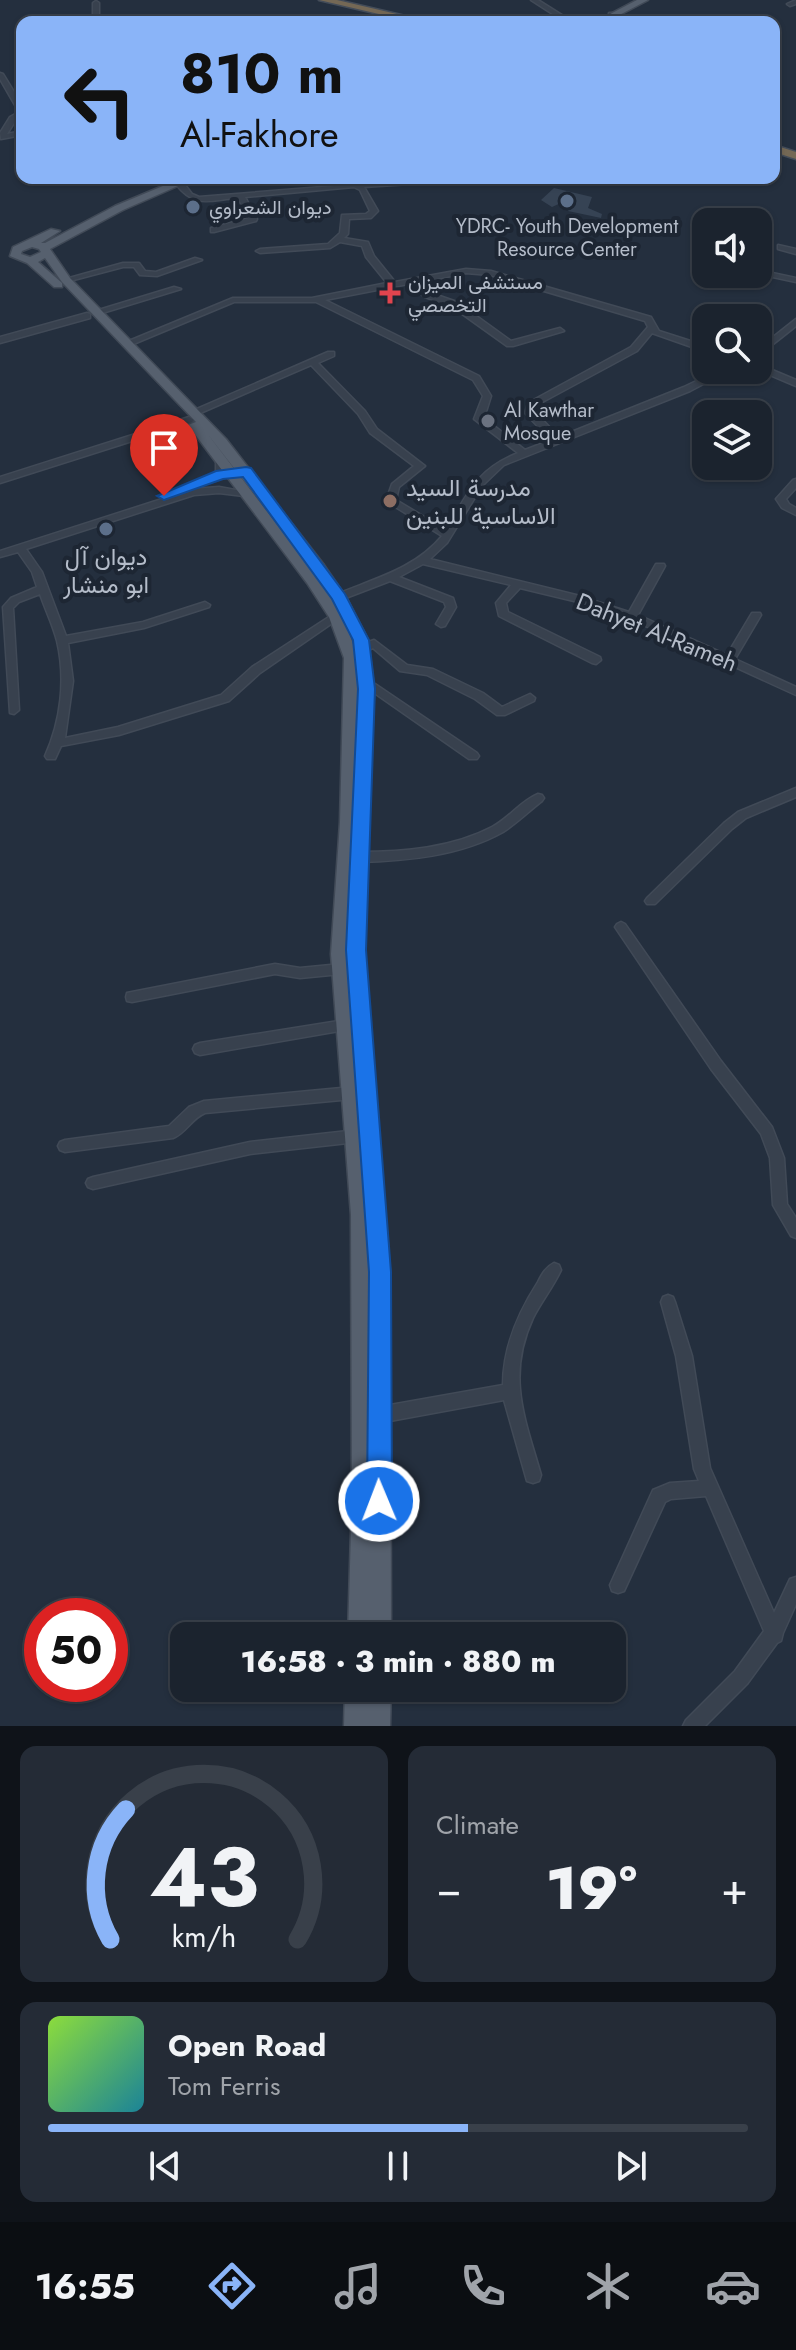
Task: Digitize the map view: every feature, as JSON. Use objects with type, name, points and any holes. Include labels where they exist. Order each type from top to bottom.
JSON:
[{"type":"highway","points":[[324,0],[398,16]]},
{"type":"main road","points":[[597,16],[628,0]]},
{"type":"main road","points":[[608,16],[644,0]]},
{"type":"main road","points":[[15,259],[17,249],[169,184]]},
{"type":"main road","points":[[15,259],[46,250],[107,214],[170,184]]},
{"type":"main road","points":[[31,244],[46,250],[92,314],[192,416],[221,460],[339,597],[356,628],[367,689],[358,857],[357,963],[380,1272],[380,1622]]},
{"type":"main road","points":[[15,259],[128,343],[192,416],[336,617],[351,658],[341,969],[357,1136],[363,1315],[359,1622]]},
{"type":"main road","points":[[356,1726],[357,1702]]},
{"type":"main road","points":[[378,1726],[379,1702]]},
{"type":"street","points":[[534,0],[560,16]]},
{"type":"street","points":[[96,3],[96,16]]},
{"type":"street","points":[[611,14],[616,16]]},
{"type":"street","points":[[1,75],[16,101]]},
{"type":"street","points":[[0,137],[16,117]]},
{"type":"street","points":[[181,184],[189,196],[195,198],[342,184]]},
{"type":"street","points":[[260,251],[329,247],[345,232],[345,217],[374,212],[362,184]]},
{"type":"street","points":[[214,230],[253,219],[240,195]]},
{"type":"street","points":[[338,239],[365,244],[370,257],[393,285]]},
{"type":"street","points":[[781,247],[796,252]]},
{"type":"street","points":[[66,280],[123,265],[136,265],[151,275],[198,260]]},
{"type":"street","points":[[128,343],[233,300],[317,299],[460,272],[485,272],[649,319],[653,323],[651,329],[634,349],[531,405],[530,413],[556,439]]},
{"type":"street","points":[[772,275],[796,280]]},
{"type":"street","points":[[410,282],[428,295],[454,304],[509,344],[560,331]]},
{"type":"street","points":[[0,340],[177,289]]},
{"type":"street","points":[[317,299],[476,378],[487,396],[478,418],[522,452]]},
{"type":"street","points":[[772,342],[796,322]]},
{"type":"street","points":[[651,329],[692,345]]},
{"type":"street","points":[[0,480],[192,416],[331,354]]},
{"type":"street","points":[[313,362],[362,413],[373,431],[420,465],[419,469],[395,486],[391,501],[446,534]]},
{"type":"street","points":[[772,373],[796,383]]},
{"type":"street","points":[[339,597],[388,576],[434,551],[468,495],[485,474],[522,452],[638,409],[694,384]]},
{"type":"street","points":[[0,551],[21,549],[193,492],[234,474]]},
{"type":"street","points":[[0,551],[234,474]]},
{"type":"street","points":[[796,482],[781,499],[785,506],[796,512]]},
{"type":"street","points":[[193,492],[219,490],[249,495]]},
{"type":"street","points":[[21,549],[37,572],[62,640],[68,681],[58,743],[51,756]]},
{"type":"street","name":"Dahyet Al-Rameh","points":[[421,560],[518,583],[632,616],[796,691]]},
{"type":"street","points":[[632,616],[660,566]]},
{"type":"street","points":[[388,576],[449,600],[451,608],[441,624]]},
{"type":"street","points":[[518,583],[501,603],[505,616],[596,660]]},
{"type":"street","points":[[14,710],[8,607],[15,600],[42,589]]},
{"type":"street","points":[[62,640],[144,625],[205,605]]},
{"type":"street","points":[[729,660],[756,615]]},
{"type":"street","points":[[58,743],[119,731],[225,698],[256,670],[336,617]]},
{"type":"street","points":[[361,649],[374,644],[404,668],[430,673],[479,696],[501,712],[530,698]]},
{"type":"street","points":[[367,689],[375,688],[473,756]]},
{"type":"street","points":[[651,901],[742,815],[796,792]]},
{"type":"street","points":[[358,857],[394,858],[460,843],[498,830],[538,798]]},
{"type":"street","points":[[621,927],[716,1065],[767,1131],[777,1158],[780,1205],[796,1231]]},
{"type":"street","points":[[132,997],[275,969],[300,973],[341,969]]},
{"type":"street","points":[[200,1049],[345,1025]]},
{"type":"street","points":[[65,1146],[173,1132],[191,1114],[204,1107],[352,1093]]},
{"type":"street","points":[[93,1183],[250,1148],[357,1136]]},
{"type":"street","points":[[533,1475],[511,1391],[513,1351],[531,1304],[554,1270]]},
{"type":"street","points":[[668,1302],[684,1356],[702,1469],[775,1635]]},
{"type":"street","points":[[379,1415],[511,1391]]},
{"type":"street","points":[[618,1585],[659,1496],[670,1491],[709,1488]]},
{"type":"street","points":[[692,1726],[730,1691],[775,1635],[796,1585]]},
{"type":"building","name":"YDRC- Youth Development Resource Center","points":[[554,188],[592,197],[588,208],[602,214],[601,218],[568,211],[574,197],[552,207],[541,200]]},
{"type":"place","name":"YDRC- Youth Development Resource Center","points":[[567,201]]},
{"type":"place","name":"ديوان الشعراوي","points":[[193,207]]},
{"type":"place","name":"مستشفى الميزان التخصصي","points":[[390,293]]},
{"type":"place","name":"Al Kawthar Mosque","points":[[488,421]]},
{"type":"place","name":"مدرسة السيد الاساسية للبنين","points":[[390,501]]},
{"type":"place","name":"ديوان آل ابو منشار","points":[[106,529]]},
{"type":"route","points":[[164,496],[221,474],[234,476],[246,471],[339,597],[361,640],[367,689],[356,950],[380,1272],[379,1501]]}]
